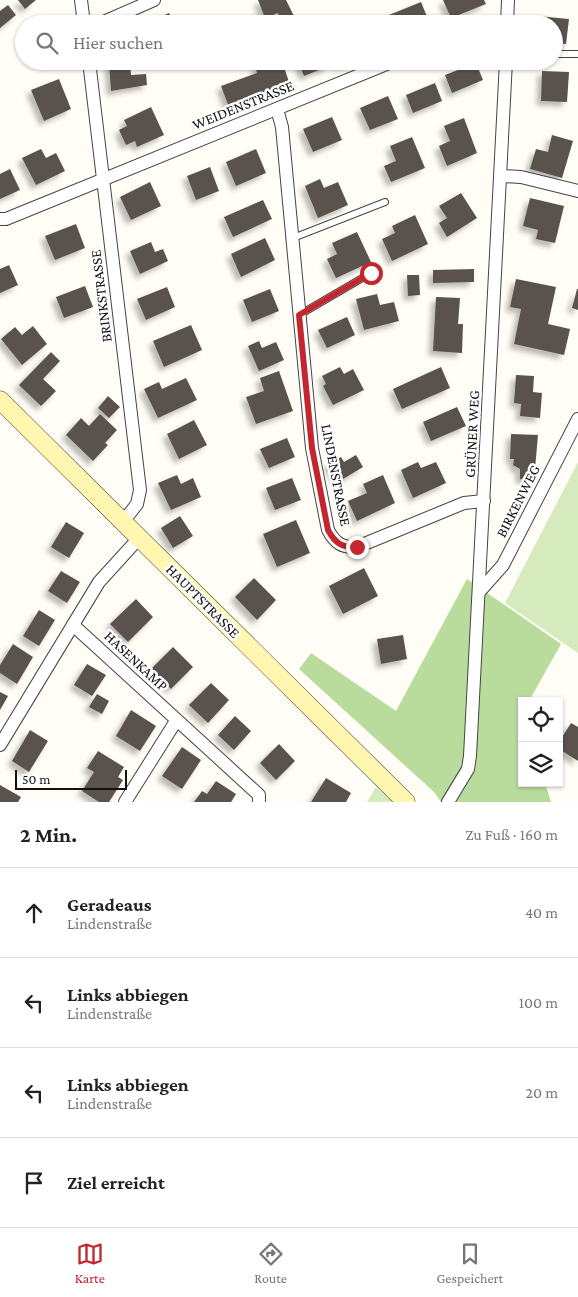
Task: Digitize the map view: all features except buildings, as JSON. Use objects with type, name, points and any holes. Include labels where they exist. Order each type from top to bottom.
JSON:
[{"type":"street","points":[[81,0],[83,15]]},
{"type":"street","points":[[120,15],[154,0]]},
{"type":"street","points":[[505,15],[508,0]]},
{"type":"street","name":"BRINKSTRASSE","points":[[90,70],[140,490],[137,504],[123,522]]},
{"type":"street","name":"WEIDENSTRASSE","points":[[0,219],[6,219],[372,70]]},
{"type":"street","name":"GRÜNER WEG","points":[[448,802],[468,769],[470,756],[502,176],[506,70]]},
{"type":"street","name":"LINDENSTRASSE","points":[[277,109],[282,126],[312,448],[328,530],[335,542],[346,548],[357,547],[464,503],[484,500]]},
{"type":"street","points":[[502,176],[521,177],[578,191]]},
{"type":"street","name":"HAUPTSTRASSE","points":[[0,400],[406,802]]},
{"type":"street","name":"BIRKENWEG","points":[[479,592],[503,565],[578,419]]},
{"type":"street","points":[[0,745],[99,582],[139,538]]},
{"type":"street","name":"HASENKAMP","points":[[73,625],[259,795],[259,802]]},
{"type":"street","points":[[125,802],[176,721]]},
{"type":"lane","points":[[563,54],[578,54]]},
{"type":"lane","points":[[293,238],[385,202]]},
{"type":"lane","points":[[299,315],[371,273]]},
{"type":"green space","points":[[578,462],[578,653],[505,603]]},
{"type":"green space","points":[[467,579],[561,644],[531,697],[518,697],[518,787],[546,787],[551,802],[441,802],[434,792],[299,669],[311,653],[396,711]]},
{"type":"green space","points":[[376,787],[393,802],[367,802]]},
{"type":"route","points":[[357,547],[346,548],[335,542],[328,530],[312,448],[299,315],[371,273]]}]
